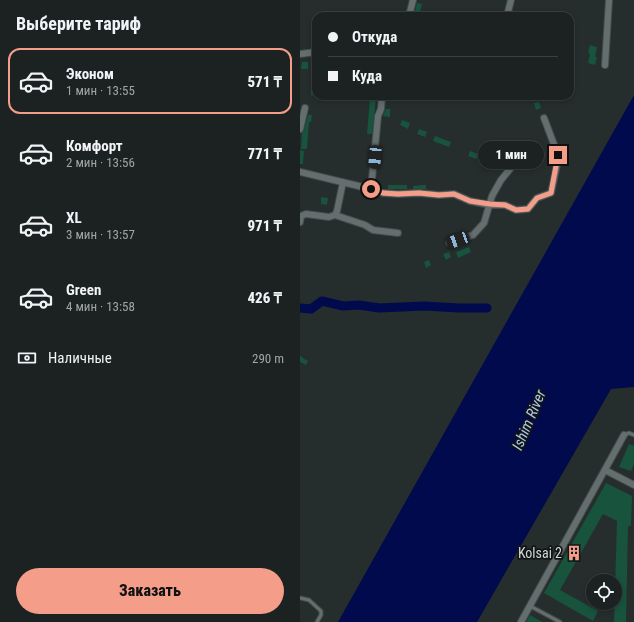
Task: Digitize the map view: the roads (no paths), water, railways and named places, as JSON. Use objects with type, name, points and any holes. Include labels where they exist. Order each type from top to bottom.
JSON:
[{"type":"street","points":[[410,12],[413,0]]},
{"type":"street","points":[[508,12],[511,0]]},
{"type":"street","points":[[605,65],[609,0]]},
{"type":"street","points":[[300,54],[312,52]]},
{"type":"street","points":[[371,189],[378,116],[381,109],[382,100]]},
{"type":"street","points":[[300,129],[305,108]]},
{"type":"street","points":[[300,172],[383,193],[419,193],[439,195],[454,194],[470,201],[505,205],[516,210],[528,209],[537,198],[551,193],[558,155],[544,118]]},
{"type":"street","points":[[449,243],[473,235],[484,223],[492,196],[501,180],[515,162]]},
{"type":"street","points":[[335,215],[342,182]]},
{"type":"street","points":[[300,222],[302,216],[306,214],[329,217],[335,215],[365,225],[373,230],[398,233]]},
{"type":"street","points":[[521,622],[624,435]]},
{"type":"street","points":[[605,470],[634,485]]},
{"type":"lane","points":[[624,435],[629,433],[634,435]]},
{"type":"lane","points":[[300,598],[309,600],[321,611],[321,615],[317,622]]},
{"type":"lane","points":[[530,606],[560,622]]},
{"type":"water","name":"Ishim River","points":[[634,95],[634,387],[611,389],[477,622],[338,622]]},
{"type":"waterway","points":[[300,308],[311,309],[322,301],[343,306],[359,305],[379,308],[424,306],[487,308]]},
{"type":"place","name":"Kolsai 2","points":[[574,553]]}]
